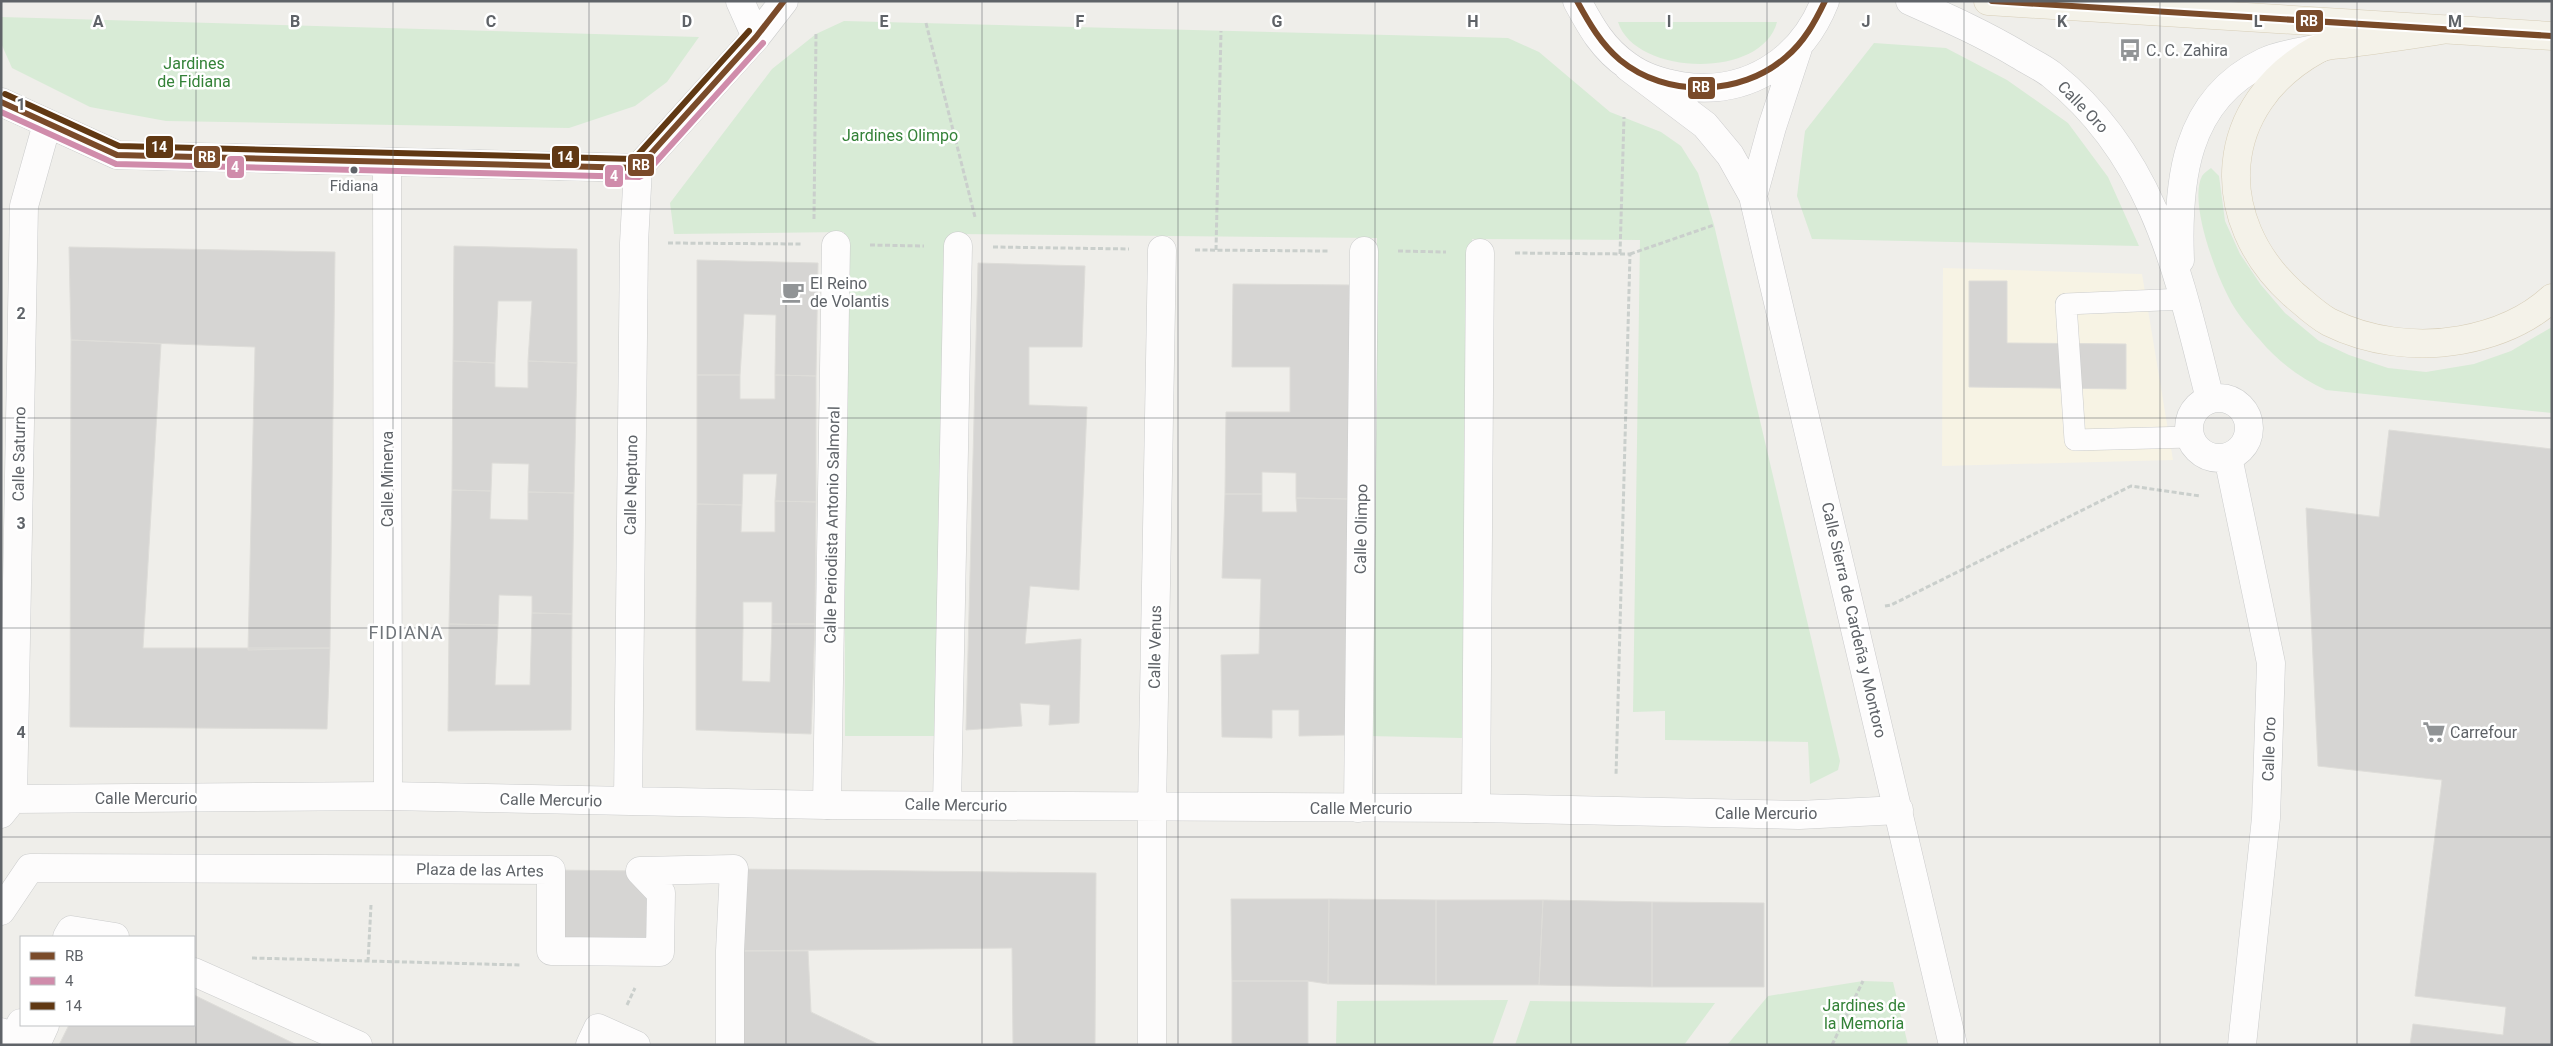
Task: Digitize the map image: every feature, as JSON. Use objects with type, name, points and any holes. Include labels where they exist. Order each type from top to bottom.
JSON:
[{"type":"main road","points":[[1988,1],[2552,36]]},
{"type":"main road","points":[[2449,29],[2320,48],[2282,75],[2268,88],[2245,125],[2238,148],[2236,175],[2238,202],[2244,228],[2258,254],[2279,281],[2327,321],[2384,341],[2435,345],[2488,335],[2538,310],[2552,298]]},
{"type":"street","points":[[740,1],[756,38]]},
{"type":"street","points":[[1,102],[117,156],[638,168],[756,38],[784,1]]},
{"type":"street","points":[[1577,1],[1596,37],[1628,67],[1662,83],[1700,89],[1737,85],[1768,72],[1798,48],[1817,21],[1825,1]]},
{"type":"street","name":"Calle Oro","points":[[1910,1],[1980,32],[2051,74],[2093,113],[2124,153],[2149,198],[2183,292],[2210,399]]},
{"type":"street","name":"Calle Sierra de Cardeña y Montoro","points":[[1753,196],[1772,127],[1798,48]]},
{"type":"street","name":"Calle Oro","points":[[2183,292],[2178,214],[2181,186],[2195,132],[2221,93],[2240,76],[2264,61],[2320,48]]},
{"type":"street","name":"Calle Sierra de Cardeña y Montoro","points":[[1628,67],[1705,125],[1730,155],[1753,196],[1953,1045]]},
{"type":"street","name":"Calle Saturno","points":[[7,806],[24,206],[47,124]]},
{"type":"street","name":"Calle Minerva","points":[[387,162],[388,796]]},
{"type":"street","name":"Calle Neptuno","points":[[628,801],[634,243],[638,168]]},
{"type":"street","name":"Calle Periodista Antonio Salmoral","points":[[825,245],[827,804]]},
{"type":"street","points":[[947,805],[958,246]]},
{"type":"street","name":"Calle Venus","points":[[1152,1045],[1152,808],[1162,250]]},
{"type":"street","name":"Calle Olimpo","points":[[1358,808],[1364,251]]},
{"type":"street","points":[[1476,808],[1480,253]]},
{"type":"street","points":[[2219,397],[2237,403],[2248,418],[2250,428],[2244,446],[2228,457],[2209,457],[2194,446],[2190,437],[2190,418],[2201,403],[2210,399],[2219,397]]},
{"type":"street","name":"Calle Oro","points":[[2228,457],[2271,664],[2266,818],[2242,1045]]},
{"type":"street","name":"Calle Mercurio","points":[[7,806],[388,796],[1152,808],[1476,808],[1799,815],[1899,810]]},
{"type":"street","name":"Plaza de las Artes","points":[[1,911],[30,868],[551,870],[551,951],[660,952],[661,893],[640,871],[734,869],[730,951],[730,1045]]},
{"type":"street","points":[[68,936],[71,930],[109,936]]},
{"type":"street","points":[[195,972],[358,1045]]},
{"type":"street","points":[[195,984],[324,1045]]},
{"type":"street","points":[[1,1032],[13,1038],[20,1025]]},
{"type":"street","points":[[36,1045],[46,1026]]},
{"type":"street","points":[[590,1045],[598,1028],[636,1045]]},
{"type":"lane","points":[[2183,292],[2066,304],[2069,370],[2075,440],[2190,437]]},
{"type":"path","points":[[926,23],[976,219]]},
{"type":"path","points":[[1216,250],[1222,31]]},
{"type":"path","points":[[816,34],[825,245]]},
{"type":"path","points":[[1620,254],[1624,118]]},
{"type":"path","points":[[1630,254],[1714,225]]},
{"type":"path","points":[[662,243],[1102,248]]},
{"type":"path","points":[[1852,610],[1891,605],[2131,486],[2218,499],[2236,496]]},
{"type":"path","points":[[368,962],[372,869]]},
{"type":"path","points":[[242,957],[522,965]]},
{"type":"path","points":[[1832,1045],[1863,981]]},
{"type":"shaded area","points":[[1943,268],[2142,274],[2173,460],[1942,466]]},
{"type":"green space","name":"Jardines de Fidiana","points":[[1,17],[699,37],[667,82],[635,106],[569,128],[166,121],[90,107],[12,68],[1,43]]},
{"type":"green space","name":"Jardines Olimpo","points":[[844,21],[1508,38],[1539,52],[1610,112],[1661,132],[1681,146],[1698,173],[1714,225],[1840,761],[1838,770],[1810,784],[1808,742],[1665,740],[1665,711],[1633,712],[1640,240],[1472,239],[1462,738],[1368,736],[1377,238],[952,234],[947,736],[845,736],[844,232],[674,234],[670,203],[772,69],[816,34]]},
{"type":"green space","points":[[1618,22],[1777,22],[1767,41],[1748,54],[1725,62],[1698,64],[1672,61],[1648,53],[1629,40]]},
{"type":"green space","points":[[1874,43],[1946,48],[2007,80],[2068,123],[2108,177],[2139,246],[1812,239],[1797,196],[1805,131]]},
{"type":"green space","points":[[2211,168],[2219,176],[2225,221],[2240,254],[2261,285],[2285,313],[2319,341],[2349,355],[2388,368],[2426,372],[2474,364],[2511,351],[2552,327],[2552,413],[2326,390],[2290,369],[2267,348],[2234,307],[2213,262],[2199,205],[2199,189],[2202,176]]},
{"type":"green space","name":"Jardines de la Memoria","points":[[1863,981],[1893,982],[1908,1045],[1727,1045],[1768,996]]},
{"type":"green space","points":[[1508,1000],[1492,1045],[1336,1045],[1337,1001]]},
{"type":"green space","points":[[1530,1001],[1715,1003],[1684,1045],[1515,1045]]},
{"type":"building","points":[[454,246],[577,249],[577,363],[528,361],[532,301],[498,301],[495,363],[453,361]]},
{"type":"building","points":[[69,247],[335,252],[330,648],[248,650],[255,347],[71,340]]},
{"type":"building","points":[[697,260],[818,263],[816,376],[775,375],[776,315],[744,314],[740,375],[697,375]]},
{"type":"building","points":[[978,263],[1085,266],[1082,347],[1029,347],[1029,405],[1087,407],[1079,590],[1030,586],[1025,644],[1081,639],[1079,723],[1049,725],[1050,705],[1020,703],[1022,726],[966,730]]},
{"type":"building","points":[[1969,281],[2007,281],[2007,343],[2126,344],[2126,389],[1969,387]]},
{"type":"building","points":[[1233,284],[1351,285],[1350,499],[1296,498],[1296,473],[1262,472],[1262,494],[1225,494],[1226,412],[1290,412],[1290,367],[1232,367]]},
{"type":"building","points":[[71,340],[161,344],[143,648],[330,648],[327,729],[70,727]]},
{"type":"building","points":[[453,361],[495,363],[495,387],[528,388],[528,361],[577,363],[574,493],[528,492],[529,464],[492,463],[491,491],[452,490]]},
{"type":"building","points":[[697,375],[740,375],[740,399],[775,399],[775,375],[816,376],[816,502],[775,501],[777,474],[743,474],[742,505],[697,504]]},
{"type":"building","name":"Carrefour","points":[[2389,430],[2552,449],[2552,1045],[2410,1045],[2413,1024],[2503,1035],[2506,1007],[2415,996],[2442,780],[2318,766],[2306,508],[2379,517]]},
{"type":"building","points":[[452,490],[491,491],[490,519],[528,520],[528,492],[574,493],[572,614],[532,613],[532,596],[499,595],[498,625],[449,624]]},
{"type":"building","points":[[1225,494],[1262,494],[1262,512],[1297,512],[1296,498],[1350,499],[1346,735],[1299,736],[1299,710],[1272,710],[1272,738],[1222,737],[1221,655],[1259,654],[1261,579],[1222,578]]},
{"type":"building","points":[[775,501],[816,502],[815,624],[772,624],[772,602],[743,602],[743,628],[696,628],[697,504],[742,505],[741,532],[775,532]]},
{"type":"building","points":[[532,613],[572,614],[571,730],[448,731],[449,624],[498,625],[495,685],[530,685]]},
{"type":"building","points":[[772,624],[815,624],[811,734],[696,730],[696,628],[743,628],[742,681],[770,682]]},
{"type":"building","points":[[734,869],[1096,873],[1095,1045],[1013,1045],[1012,948],[730,951]]},
{"type":"building","points":[[551,870],[640,871],[661,893],[660,952],[551,951]]},
{"type":"building","points":[[1231,899],[1329,899],[1328,984],[1308,981],[1232,981]]},
{"type":"building","points":[[1329,899],[1436,900],[1436,985],[1328,984]]},
{"type":"building","points":[[1436,900],[1543,900],[1539,985],[1436,985]]},
{"type":"building","points":[[1543,900],[1652,902],[1652,987],[1539,985]]},
{"type":"building","points":[[1652,902],[1764,903],[1764,987],[1652,987]]},
{"type":"building","points":[[730,951],[808,951],[811,1012],[880,1045],[730,1045]]},
{"type":"building","points":[[1232,981],[1308,981],[1308,1045],[1232,1045]]},
{"type":"building","points":[[195,995],[297,1045],[59,1045],[68,1026],[195,1026]]},
{"type":"transit line","name":"RB","points":[[1,102],[117,155],[638,168],[756,37],[784,1]]},
{"type":"transit line","name":"RB","points":[[1577,1],[1601,40],[1620,60],[1638,72],[1659,81],[1703,88],[1725,86],[1747,80],[1768,70],[1786,57],[1804,38],[1825,1]]},
{"type":"transit line","name":"RB","points":[[1992,1],[2552,36]]},
{"type":"transit line","name":"14","points":[[5,94],[119,146],[634,159],[749,31]]},
{"type":"transit line","name":"4","points":[[1,112],[116,164],[639,177],[645,174],[763,43]]},
{"type":"place","name":"C. C. Zahira","points":[[2130,50]]},
{"type":"place","name":"Fidiana","points":[[354,170]]},
{"type":"place","name":"El Reino de Volantis","points":[[793,292]]},
{"type":"place","name":"Carrefour","points":[[2434,732]]},
{"type":"district","name":"FIDIANA","points":[[406,632]]}]
